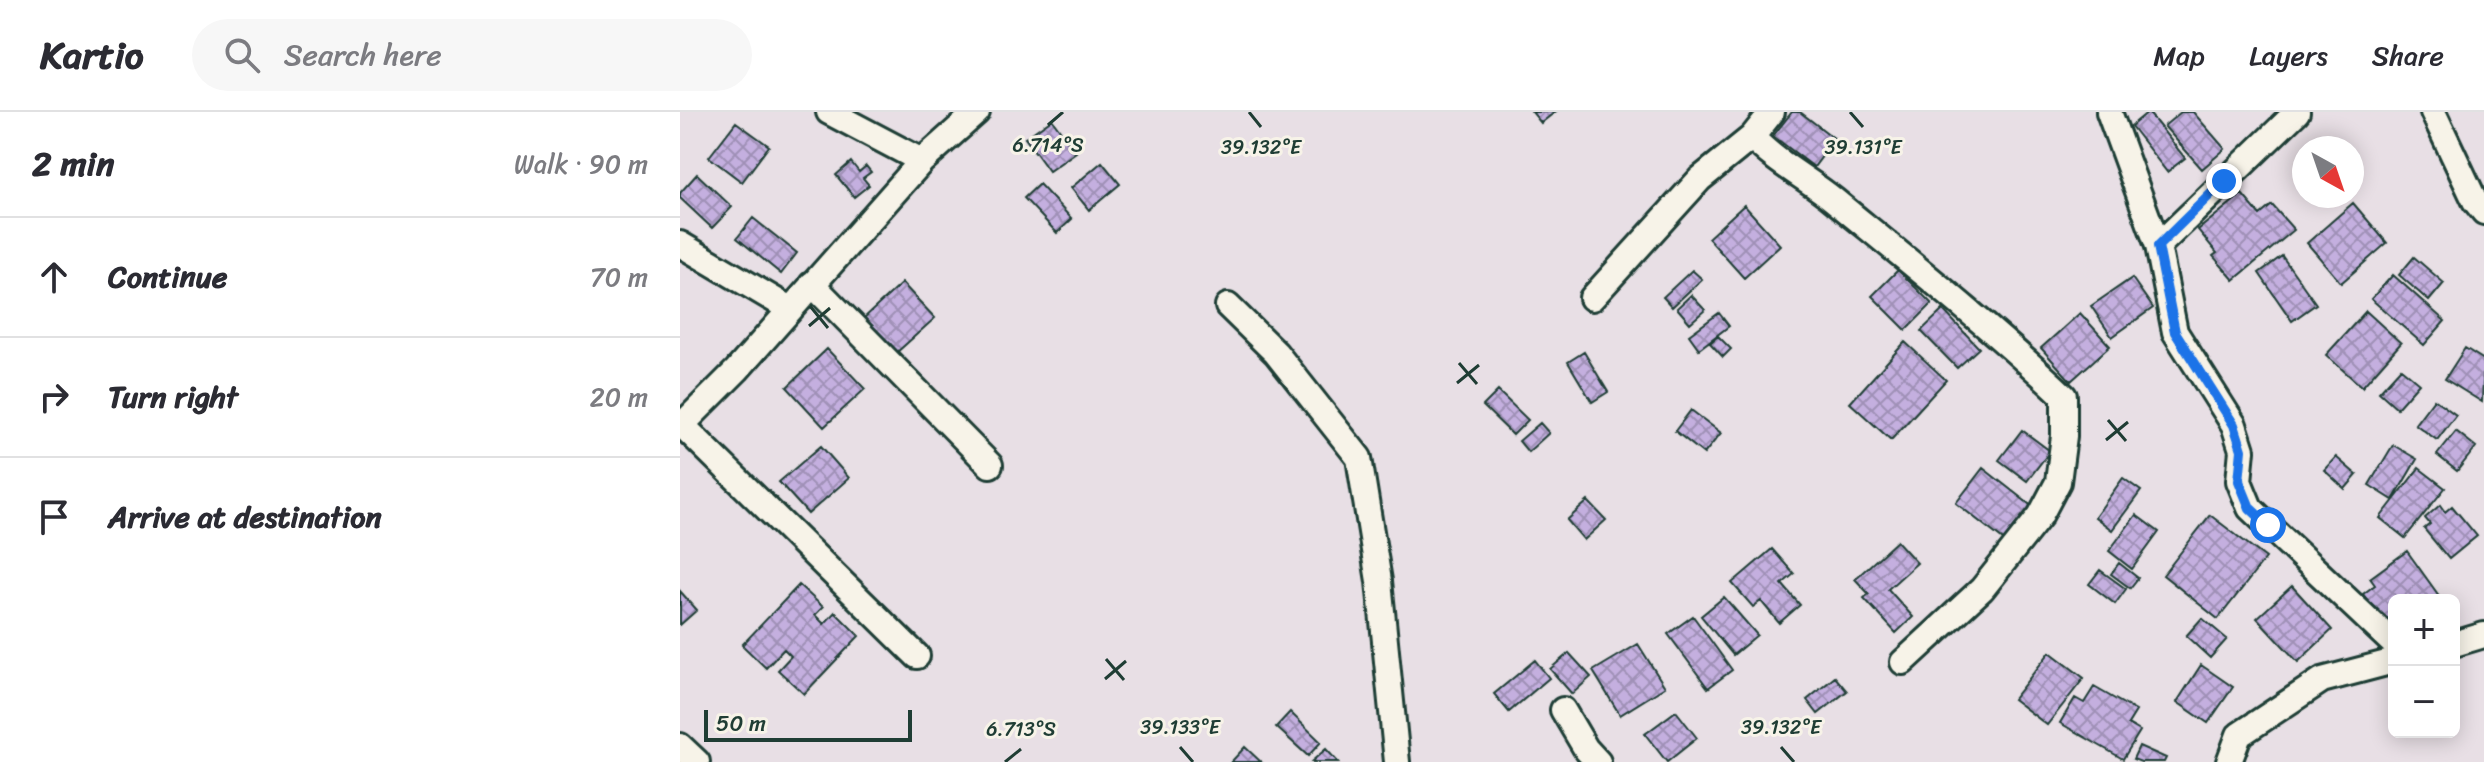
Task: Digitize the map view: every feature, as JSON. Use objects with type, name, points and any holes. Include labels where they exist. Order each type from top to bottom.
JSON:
[{"type":"street","points":[[829,112],[922,161]]},
{"type":"street","points":[[917,656],[681,426],[737,370],[922,161],[977,112]]},
{"type":"street","points":[[1592,298],[1700,179],[1752,137],[1772,112]]},
{"type":"street","points":[[2109,112],[2158,246],[2175,332],[2234,425],[2242,450],[2239,481],[2250,508],[2388,638]]},
{"type":"street","points":[[2158,246],[2297,112]]},
{"type":"street","points":[[2433,112],[2475,201],[2484,212]]},
{"type":"street","points":[[1752,137],[1771,157],[1817,186],[2003,339],[2064,396],[2064,436],[2058,482],[2040,516],[1982,589],[1903,662]]},
{"type":"street","points":[[680,244],[790,309]]},
{"type":"street","points":[[812,284],[990,465]]},
{"type":"street","points":[[1228,306],[1276,353],[1359,458],[1379,581],[1397,762]]},
{"type":"street","points":[[2460,642],[2484,635]]},
{"type":"street","points":[[2229,762],[2239,735],[2322,680],[2388,663]]},
{"type":"street","points":[[1563,710],[1586,749],[1598,762]]},
{"type":"street","points":[[680,746],[697,762]]},
{"type":"building","points":[[1532,112],[1555,112],[1541,123]]},
{"type":"building","points":[[1792,112],[1800,112],[1835,139],[1814,167],[1773,136]]},
{"type":"building","points":[[2148,112],[2185,158],[2167,172],[2131,126]]},
{"type":"building","points":[[2181,112],[2193,112],[2225,149],[2202,169],[2164,126]]},
{"type":"building","points":[[1052,119],[1076,152],[1049,171],[1025,138]]},
{"type":"building","points":[[736,122],[769,146],[742,182],[709,157]]},
{"type":"building","points":[[851,162],[859,172],[866,166],[871,172],[863,178],[869,185],[854,197],[836,175]]},
{"type":"building","points":[[1102,162],[1120,184],[1089,210],[1071,188]]},
{"type":"building","points":[[697,174],[732,207],[712,228],[680,198],[680,193]]},
{"type":"building","points":[[1039,184],[1072,219],[1057,233],[1024,198]]},
{"type":"building","points":[[2242,194],[2260,215],[2272,205],[2294,230],[2234,280],[2213,256],[2217,253],[2198,230]]},
{"type":"building","points":[[1744,205],[1780,245],[1744,278],[1708,238]]},
{"type":"building","points":[[2347,208],[2357,208],[2387,243],[2341,283],[2307,243]]},
{"type":"building","points":[[753,218],[797,253],[781,274],[737,238]]},
{"type":"building","points":[[2282,256],[2316,304],[2292,321],[2259,273]]},
{"type":"building","points":[[2414,257],[2444,283],[2429,301],[2399,275]]},
{"type":"building","points":[[1692,270],[1702,279],[1672,307],[1663,297]]},
{"type":"building","points":[[1898,270],[1932,304],[1906,330],[1872,296]]},
{"type":"building","points":[[2393,275],[2445,321],[2424,345],[2371,299]]},
{"type":"building","points":[[2132,278],[2153,308],[2112,337],[2091,306]]},
{"type":"building","points":[[902,283],[935,318],[896,353],[864,318]]},
{"type":"building","points":[[1691,295],[1705,310],[1690,323],[1677,308]]},
{"type":"building","points":[[1943,310],[1979,348],[1957,368],[1921,331]]},
{"type":"building","points":[[2366,311],[2401,343],[2362,387],[2326,355]]},
{"type":"building","points":[[1719,313],[1729,326],[1699,349],[1689,335]]},
{"type":"building","points":[[2080,313],[2110,346],[2071,381],[2041,348]]},
{"type":"building","points":[[1718,336],[1731,349],[1723,357],[1710,343]]},
{"type":"building","points":[[1905,342],[1946,380],[1891,440],[1850,403]]},
{"type":"building","points":[[2465,348],[2484,360],[2482,402],[2445,379]]},
{"type":"building","points":[[827,349],[865,389],[824,427],[787,387]]},
{"type":"building","points":[[1584,352],[1608,392],[1592,402],[1568,362]]},
{"type":"building","points":[[2401,368],[2419,383],[2397,408],[2379,392]]},
{"type":"building","points":[[1498,391],[1528,420],[1513,435],[1483,406]]},
{"type":"building","points":[[2434,399],[2456,415],[2437,440],[2415,424]]},
{"type":"building","points":[[1691,410],[1721,433],[1704,454],[1675,431]]},
{"type":"building","points":[[1540,423],[1549,433],[1528,452],[1519,441]]},
{"type":"building","points":[[2022,430],[2050,451],[2027,481],[1999,460]]},
{"type":"building","points":[[2456,431],[2476,447],[2457,471],[2437,455]]},
{"type":"building","points":[[2393,445],[2417,459],[2393,500],[2369,485]]},
{"type":"building","points":[[821,446],[849,478],[808,514],[779,482]]},
{"type":"building","points":[[2336,457],[2357,475],[2345,489],[2324,470]]},
{"type":"building","points":[[1983,468],[2034,508],[2007,543],[1956,503]]},
{"type":"building","points":[[2419,468],[2445,488],[2405,538],[2380,518]]},
{"type":"building","points":[[2123,478],[2141,491],[2112,530],[2095,517]]},
{"type":"building","points":[[1588,501],[1606,520],[1584,540],[1567,520]]},
{"type":"building","points":[[2440,505],[2445,512],[2452,506],[2477,536],[2449,559],[2424,529],[2430,524],[2425,518]]},
{"type":"building","points":[[2136,515],[2159,532],[2132,569],[2109,551]]},
{"type":"building","points":[[2210,515],[2266,558],[2218,619],[2163,575]]},
{"type":"building","points":[[1897,541],[1917,563],[1888,589],[1913,617],[1896,633],[1864,598],[1869,594],[1855,579]]},
{"type":"building","points":[[1772,549],[1794,574],[1782,584],[1800,605],[1779,623],[1761,601],[1753,607],[1732,583]]},
{"type":"building","points":[[2407,551],[2438,594],[2388,594],[2387,628],[2363,594],[2375,585],[2370,578]]},
{"type":"building","points":[[2119,563],[2138,578],[2130,588],[2111,574]]},
{"type":"building","points":[[2100,570],[2126,589],[2115,604],[2089,584]]},
{"type":"building","points":[[799,585],[823,607],[815,615],[824,624],[835,612],[859,636],[804,694],[778,670],[791,656],[784,649],[766,668],[742,645]]},
{"type":"building","points":[[2292,586],[2332,630],[2298,662],[2257,618]]},
{"type":"building","points":[[680,591],[697,610],[680,625]]},
{"type":"building","points":[[1724,597],[1757,635],[1733,655],[1701,616]]},
{"type":"building","points":[[1693,616],[1732,670],[1708,688],[1668,634]]},
{"type":"building","points":[[2202,618],[2227,639],[2210,658],[2186,636]]},
{"type":"building","points":[[1638,644],[1665,687],[1620,715],[1593,671]]},
{"type":"building","points":[[2050,652],[2084,678],[2047,725],[2013,699]]},
{"type":"building","points":[[1569,653],[1591,677],[1572,694],[1550,669]]},
{"type":"building","points":[[1535,660],[1549,678],[1509,712],[1494,694]]},
{"type":"building","points":[[2201,665],[2233,687],[2208,723],[2177,702]]},
{"type":"building","points":[[1835,677],[1847,691],[1818,714],[1807,700]]},
{"type":"building","points":[[2094,687],[2136,711],[2128,724],[2140,731],[2123,759],[2060,723],[2075,698],[2084,703]]},
{"type":"building","points":[[1676,711],[1697,738],[1667,762],[1645,734]]},
{"type":"building","points":[[1290,712],[1321,742],[1308,756],[1276,727]]},
{"type":"building","points":[[2139,746],[2166,758],[2164,762],[2133,759]]},
{"type":"building","points":[[1245,747],[1261,762],[1231,762]]},
{"type":"building","points":[[1326,749],[1338,762],[1311,762]]},
{"type":"route","points":[[2224,181],[2158,246],[2175,332],[2234,425],[2242,450],[2239,481],[2250,508],[2268,525]]}]
